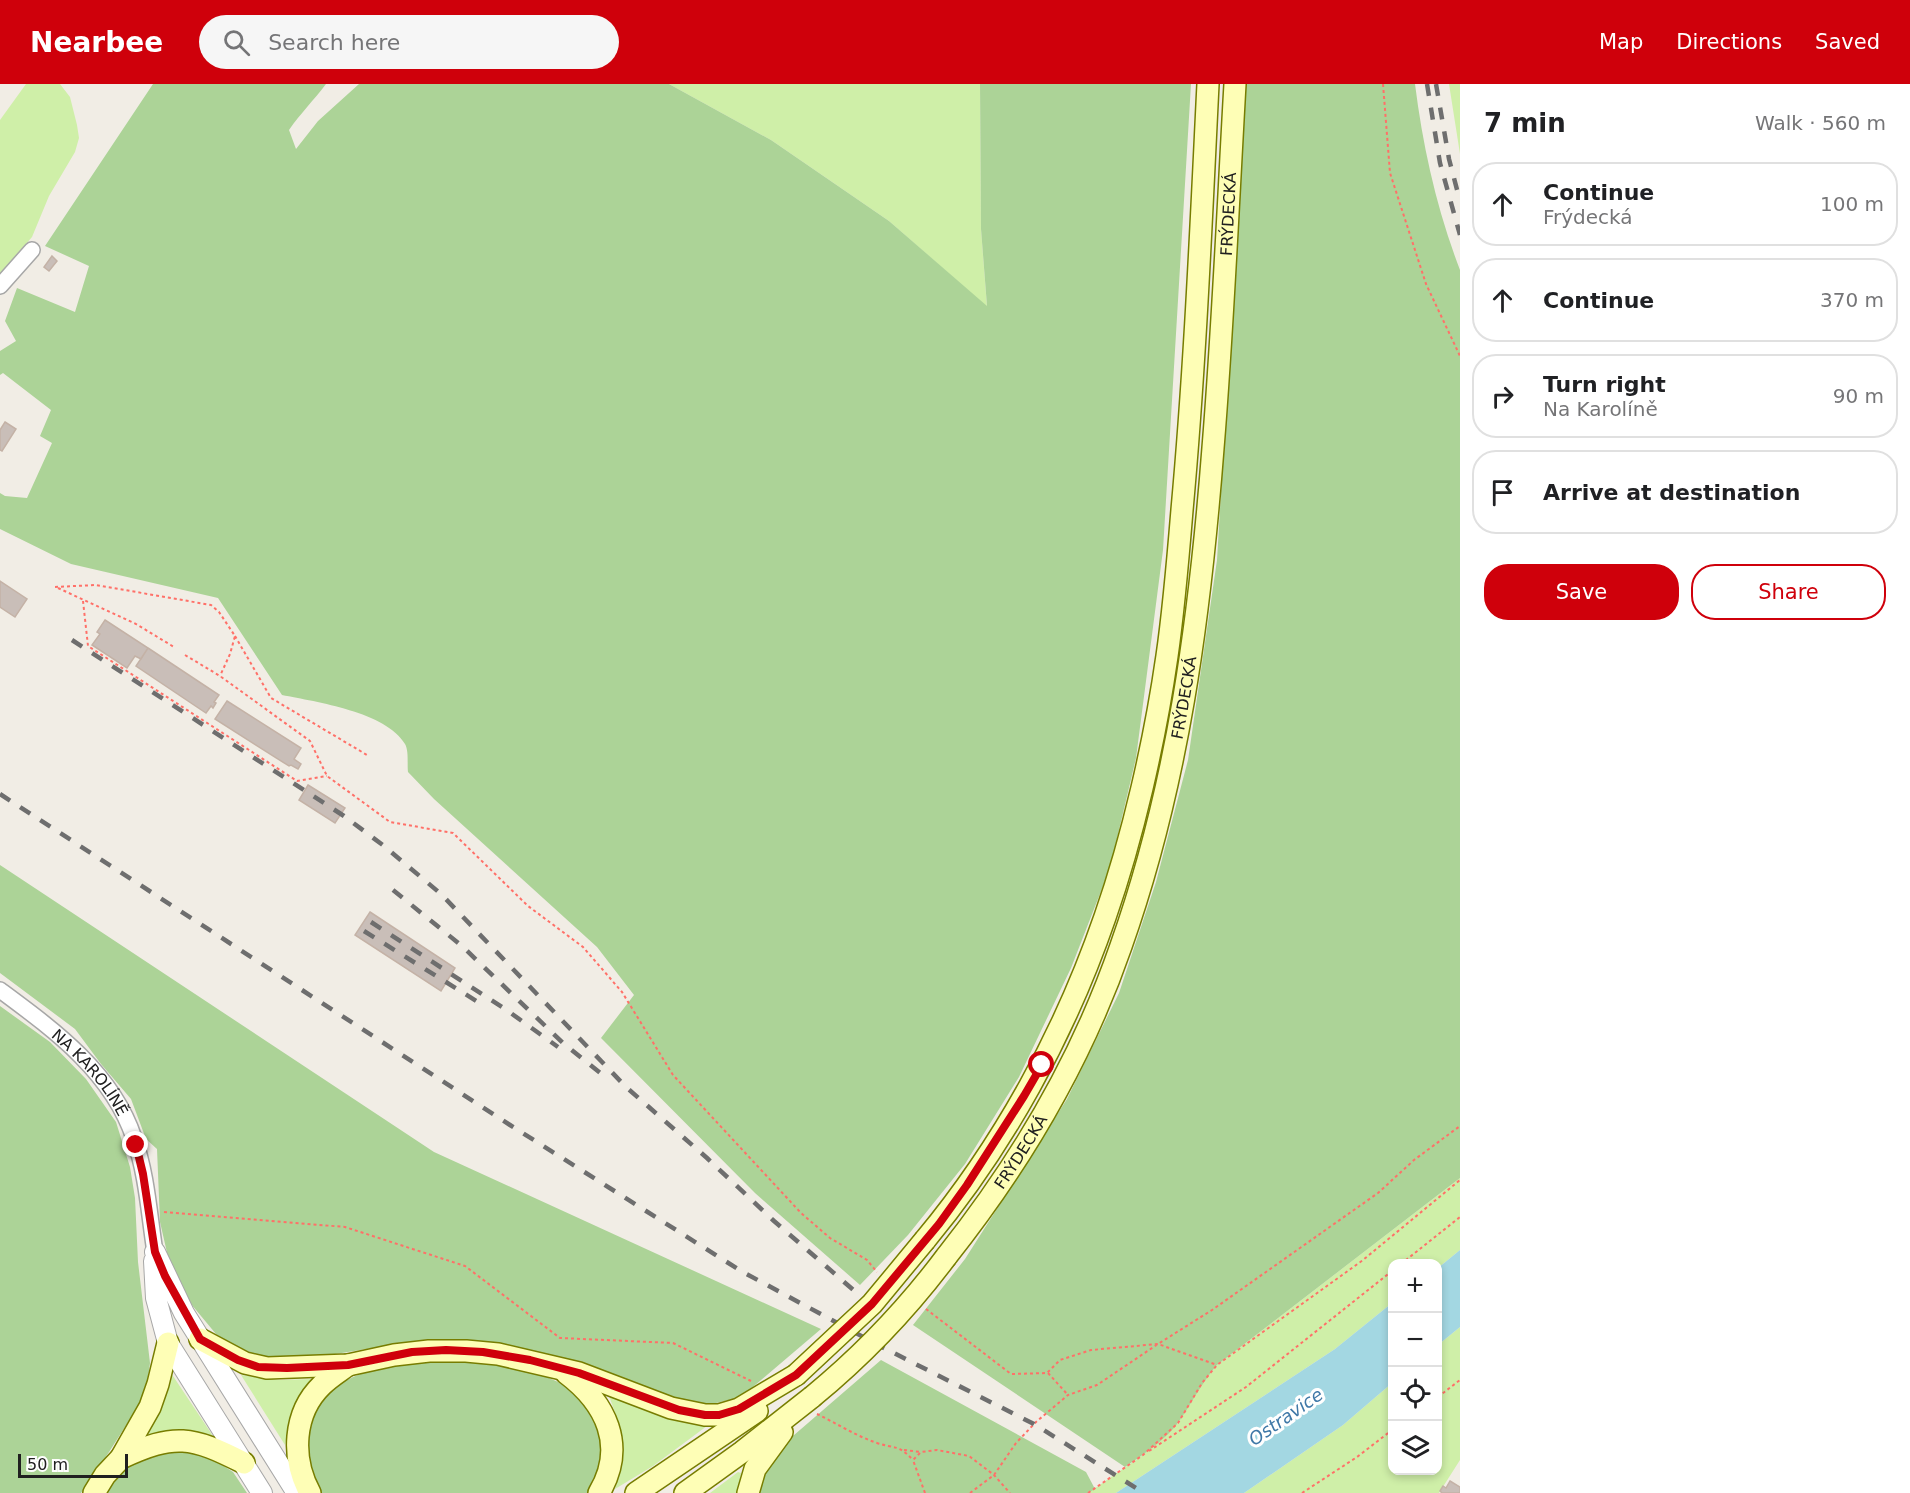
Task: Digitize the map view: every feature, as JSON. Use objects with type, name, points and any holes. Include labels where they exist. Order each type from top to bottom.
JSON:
[{"type":"main road","name":"FRÝDECKÁ","points":[[789,1380],[872,1304],[925,1240],[982,1164],[1042,1065],[1104,919],[1135,813],[1167,657],[1195,349],[1208,84]]},
{"type":"main road","name":"FRÝDECKÁ","points":[[808,1405],[882,1332],[924,1285],[977,1218],[1006,1176],[1048,1107],[1084,1034],[1113,967],[1137,899],[1173,761],[1191,660],[1204,556],[1221,352],[1235,84]]},
{"type":"main road","points":[[200,1339],[229,1356],[251,1365],[287,1368],[348,1365],[394,1355],[446,1350],[498,1354],[552,1366],[603,1381],[679,1410],[705,1415],[719,1415],[739,1409],[789,1380]]},
{"type":"main road","points":[[94,1493],[105,1475],[121,1458],[154,1397],[168,1343]]},
{"type":"main road","points":[[310,1493],[298,1459],[301,1419],[309,1401],[321,1385],[348,1365]]},
{"type":"main road","points":[[552,1366],[565,1372],[582,1387],[605,1416],[611,1440],[612,1458],[608,1475],[599,1493]]},
{"type":"main road","points":[[636,1493],[759,1410],[789,1380]]},
{"type":"main road","points":[[685,1493],[808,1405]]},
{"type":"main road","points":[[748,1493],[752,1475],[761,1458],[808,1405]]},
{"type":"main road","points":[[121,1458],[153,1444],[179,1440],[211,1447],[244,1463]]},
{"type":"street","points":[[0,286],[32,250]]},
{"type":"street","name":"NA KAROLÍNĚ","points":[[0,990],[69,1043],[101,1080],[123,1113],[135,1139],[143,1174],[155,1252],[156,1298],[168,1343],[262,1493]]},
{"type":"street","name":"NA KAROLÍNĚ","points":[[155,1252],[176,1298],[200,1339],[297,1493]]},
{"type":"path","points":[[1383,84],[1390,173],[1426,284],[1460,356]]},
{"type":"path","points":[[174,648],[136,624],[55,587],[96,585],[211,605],[219,612],[235,636],[271,698],[367,754]]},
{"type":"path","points":[[83,601],[88,646],[297,781],[327,776]]},
{"type":"path","points":[[220,676],[235,636]]},
{"type":"path","points":[[185,655],[220,676],[310,741],[327,776],[390,822],[453,833],[528,906],[583,947],[622,992],[673,1075],[801,1213],[830,1238],[867,1260],[881,1276]]},
{"type":"path","points":[[970,1493],[994,1475],[1016,1443],[1068,1395],[1097,1385],[1212,1310],[1369,1200],[1414,1160],[1460,1126]]},
{"type":"path","points":[[1143,1455],[1178,1423],[1202,1383],[1217,1365],[1363,1260],[1460,1180]]},
{"type":"path","points":[[149,1211],[345,1227],[465,1266],[560,1338],[673,1343],[754,1383]]},
{"type":"path","points":[[1406,1259],[1460,1216]]},
{"type":"path","points":[[1088,1493],[1246,1387],[1388,1273]]},
{"type":"path","points":[[918,1303],[1011,1374],[1047,1372],[1060,1360],[1091,1350],[1158,1344],[1217,1365]]},
{"type":"path","points":[[1047,1372],[1068,1395]]},
{"type":"path","points":[[1442,1393],[1460,1380]]},
{"type":"path","points":[[808,1405],[877,1443],[904,1450],[921,1452],[937,1450],[969,1456],[994,1475],[1010,1493]]},
{"type":"path","points":[[1302,1493],[1357,1457],[1388,1433]]},
{"type":"path","points":[[904,1450],[913,1460],[925,1493]]},
{"type":"path","points":[[913,1460],[921,1452]]},
{"type":"green space","points":[[26,84],[60,84],[70,97],[79,138],[75,152],[49,196],[32,237],[0,274],[0,120]]},
{"type":"green space","points":[[153,84],[326,84],[289,130],[296,149],[318,121],[359,84],[669,84],[771,140],[889,221],[987,306],[981,229],[980,84],[1191,84],[1163,550],[1136,758],[1110,868],[1071,968],[1019,1077],[965,1164],[908,1235],[860,1285],[755,1193],[601,1038],[634,995],[597,947],[434,799],[408,772],[406,747],[396,733],[367,716],[350,710],[282,695],[218,598],[71,564],[0,529],[0,493],[5,496],[27,498],[52,443],[40,436],[51,410],[3,373],[0,375],[0,351],[16,341],[5,321],[17,288],[75,312],[89,266],[45,246]]},
{"type":"green space","points":[[669,84],[980,84],[981,229],[987,307],[889,221],[771,140]]},
{"type":"green space","points":[[1245,84],[1415,84],[1432,178],[1444,225],[1460,270],[1460,1178],[1217,1365],[1175,1427],[1155,1446],[1125,1467],[913,1325],[965,1259],[1067,1099],[1119,993],[1156,882],[1188,760],[1217,560]]},
{"type":"green space","points":[[1449,84],[1460,84],[1460,154]]},
{"type":"green space","points":[[0,865],[434,1152],[821,1329],[741,1397],[712,1404],[681,1402],[535,1351],[475,1342],[391,1345],[277,1361],[245,1354],[216,1334],[186,1298],[168,1257],[160,1222],[157,1149],[146,1139],[131,1099],[75,1029],[0,973]]},
{"type":"green space","points":[[0,1006],[50,1042],[86,1079],[116,1122],[130,1167],[135,1198],[138,1262],[150,1363],[146,1394],[81,1493],[0,1493]]},
{"type":"green space","points":[[1460,1178],[1460,1250],[1442,1265],[1442,1259],[1388,1259],[1388,1306],[1335,1349],[1116,1493],[1088,1493],[1143,1455],[1178,1423],[1202,1383],[1217,1365]]},
{"type":"green space","points":[[1460,1327],[1460,1460],[1439,1493],[1244,1493],[1343,1425],[1388,1386],[1388,1475],[1442,1475],[1442,1342]]},
{"type":"green space","points":[[881,1360],[1086,1472],[1095,1489],[1088,1493],[757,1493],[762,1470],[786,1442]]},
{"type":"green space","points":[[428,1361],[506,1365],[542,1375],[565,1385],[596,1414],[605,1457],[592,1493],[317,1493],[308,1471],[306,1437],[313,1415],[329,1393],[354,1377],[368,1372]]},
{"type":"green space","points":[[171,1373],[213,1436],[180,1432],[148,1435],[160,1410]]},
{"type":"green space","points":[[241,1375],[279,1380],[312,1379],[291,1421],[285,1445]]},
{"type":"green space","points":[[609,1396],[667,1418],[711,1423],[653,1466],[615,1489],[622,1462],[623,1442]]},
{"type":"green space","points":[[177,1451],[208,1456],[233,1472],[247,1493],[107,1493],[120,1474],[136,1462],[155,1455]]},
{"type":"green space","points":[[738,1472],[741,1473],[738,1493],[710,1493]]},
{"type":"water","points":[[1460,1250],[1460,1327],[1442,1342],[1442,1313],[1442,1265]]},
{"type":"water","name":"Ostravice","points":[[1388,1306],[1388,1386],[1343,1425],[1244,1493],[1116,1493],[1335,1349]]},
{"type":"building","points":[[52,256],[57,261],[49,271],[44,267]]},
{"type":"building","points":[[5,422],[16,429],[2,451],[0,450],[0,430]]},
{"type":"building","points":[[0,581],[27,599],[15,617],[0,607]]},
{"type":"building","points":[[105,620],[148,648],[141,659],[135,656],[127,668],[92,645],[100,634],[97,632]]},
{"type":"building","points":[[148,648],[219,695],[213,708],[211,706],[206,713],[136,666]]},
{"type":"building","points":[[227,701],[301,748],[294,759],[301,764],[298,769],[289,766],[215,719]]},
{"type":"building","points":[[308,785],[345,808],[335,823],[299,800]]},
{"type":"building","points":[[370,912],[455,968],[441,991],[355,935]]},
{"type":"building","points":[[1450,1481],[1460,1487],[1460,1493],[1440,1491],[1443,1486],[1446,1488]]},
{"type":"railway","points":[[1427,84],[1440,163],[1460,235]]},
{"type":"railway","points":[[1436,84],[1449,159],[1460,201]]},
{"type":"railway","points":[[72,640],[344,816],[384,846],[441,894],[626,1087],[866,1301]]},
{"type":"railway","points":[[0,794],[510,1125],[741,1271],[880,1346],[1034,1424],[1144,1493]]},
{"type":"railway","points":[[393,890],[462,946],[563,1043],[609,1080]]},
{"type":"railway","points":[[371,922],[508,1011],[558,1047]]},
{"type":"railway","points":[[364,931],[486,1007]]},
{"type":"route","points":[[136,1145],[143,1174],[155,1252],[165,1276],[200,1339],[229,1356],[258,1367],[287,1368],[348,1365],[412,1352],[446,1350],[483,1352],[513,1356],[579,1373],[679,1410],[719,1415],[739,1409],[796,1375],[872,1304],[939,1224],[982,1164],[1042,1065]]}]
